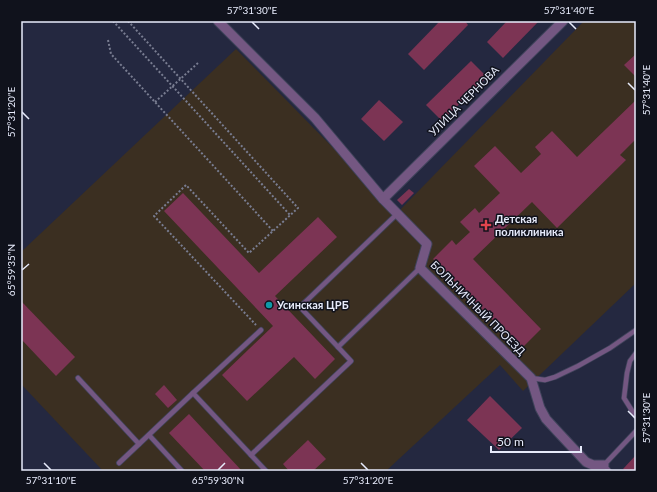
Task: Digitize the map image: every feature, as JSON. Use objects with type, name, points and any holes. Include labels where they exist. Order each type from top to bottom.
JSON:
[{"type":"street","name":"БОЛЬНИЧНЫЙ ПРОЕЗД","points":[[218,21],[315,118],[383,199],[427,244],[420,268],[531,378],[540,408],[546,419],[586,462],[606,468]]},
{"type":"street","name":"УЛИЦА ЧЕРНОВА","points":[[383,199],[563,21]]},
{"type":"lane","points":[[251,455],[351,361],[300,307],[397,214]]},
{"type":"lane","points":[[338,347],[420,268]]},
{"type":"lane","points":[[119,463],[261,330]]},
{"type":"lane","points":[[531,378],[545,380],[560,374],[610,348],[636,330]]},
{"type":"lane","points":[[636,353],[630,361],[624,398],[636,417]]},
{"type":"lane","points":[[78,378],[139,444]]},
{"type":"lane","points":[[194,393],[266,471]]},
{"type":"lane","points":[[606,468],[636,431]]},
{"type":"lane","points":[[149,435],[182,471]]},
{"type":"path","points":[[113,21],[290,215]]},
{"type":"path","points":[[128,21],[298,208],[249,253],[186,186],[154,216],[261,330]]},
{"type":"path","points":[[108,40],[111,54],[273,231]]},
{"type":"path","points":[[155,102],[198,63]]},
{"type":"shaded area","points":[[584,21],[636,21],[636,283],[523,391],[500,365],[386,471],[103,471],[21,384],[21,252],[236,49],[397,213]]},
{"type":"building","points":[[440,21],[465,21],[468,25],[424,70],[408,54]]},
{"type":"building","points":[[507,21],[539,21],[503,58],[487,42]]},
{"type":"building","points":[[636,54],[636,77],[624,65]]},
{"type":"building","points":[[471,61],[487,77],[442,121],[426,105]]},
{"type":"building","points":[[379,100],[403,122],[384,141],[361,119]]},
{"type":"building","name":"Детская поликлиника","points":[[636,100],[636,139],[620,155],[626,160],[557,228],[532,202],[473,259],[541,329],[521,349],[433,259],[452,240],[456,245],[470,232],[460,222],[475,208],[479,213],[500,193],[474,166],[495,146],[521,173],[541,154],[535,147],[552,131],[577,157]]},
{"type":"building","points":[[409,189],[414,193],[402,205],[397,200]]},
{"type":"building","name":"Усинская ЦРБ","points":[[183,193],[259,273],[318,217],[337,237],[275,296],[335,359],[315,379],[294,357],[247,401],[222,375],[273,326],[164,211]]},
{"type":"building","points":[[21,301],[75,357],[56,376],[21,339]]},
{"type":"building","points":[[164,385],[177,400],[168,408],[155,394]]},
{"type":"building","points":[[490,396],[522,428],[499,450],[467,420]]},
{"type":"building","points":[[189,414],[242,471],[205,471],[169,433]]},
{"type":"building","points":[[308,440],[326,459],[313,471],[289,471],[283,464]]},
{"type":"building","points":[[636,455],[636,471],[626,471],[623,469]]},
{"type":"place","name":"Детская поликлиника","points":[[486,225]]},
{"type":"place","name":"Усинская ЦРБ","points":[[269,305]]}]
